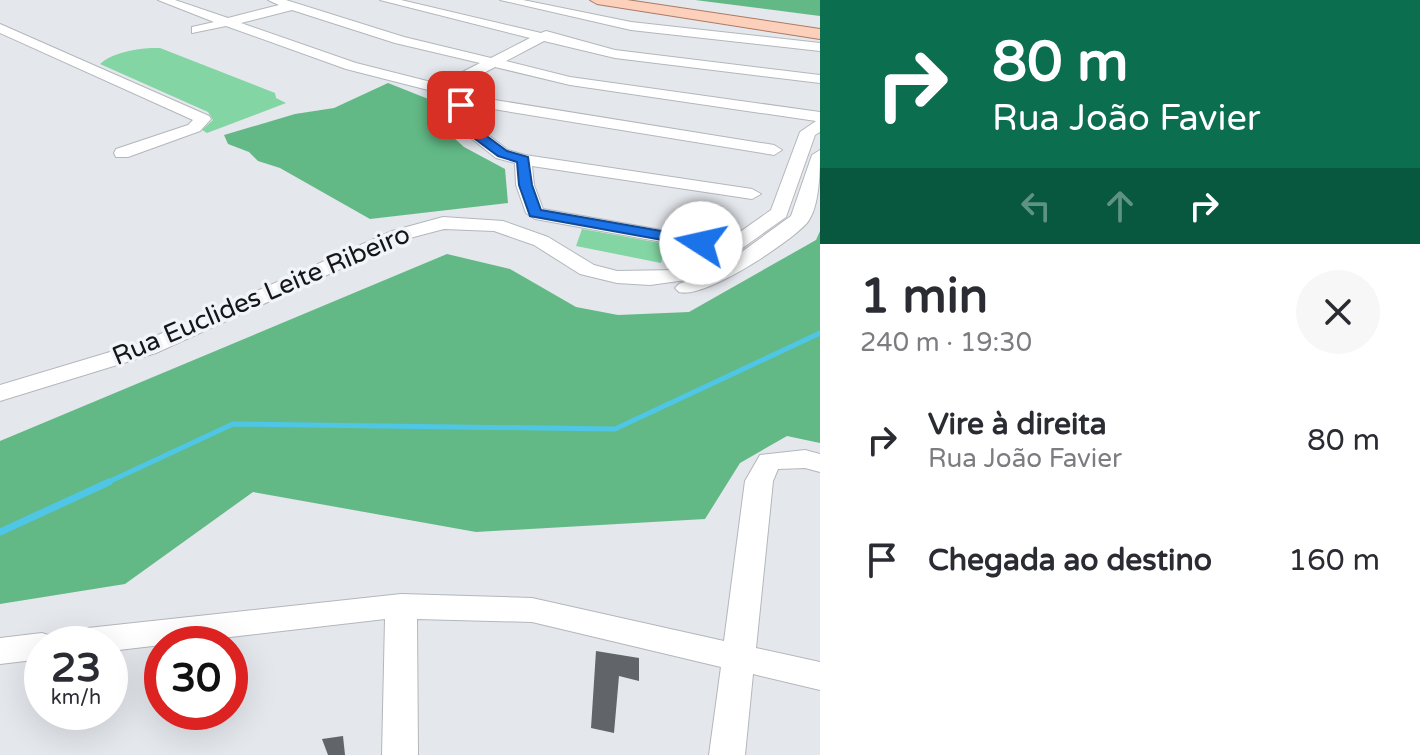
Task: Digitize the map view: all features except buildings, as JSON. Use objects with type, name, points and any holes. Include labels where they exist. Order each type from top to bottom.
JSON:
[{"type":"main road","points":[[598,4],[820,34]]},
{"type":"street","points":[[164,0],[351,66],[441,89],[466,100],[774,150]]},
{"type":"street","points":[[274,0],[400,40],[570,81],[820,117]]},
{"type":"street","points":[[386,0],[615,54],[820,79]]},
{"type":"street","points":[[506,0],[631,26],[820,47]]},
{"type":"street","points":[[441,89],[582,17],[598,4]]},
{"type":"street","points":[[197,30],[291,6]]},
{"type":"street","points":[[0,28],[203,119],[202,124],[194,128],[122,153]]},
{"type":"street","points":[[466,100],[461,105],[463,124],[502,154],[523,160],[752,194]]},
{"type":"street","name":"Rua Euclides Leite Ribeiro","points":[[0,409],[160,360],[430,237],[470,232],[490,234],[526,247],[547,264],[576,279],[614,289],[655,291],[693,287],[721,276],[794,224],[793,206],[808,132],[820,125]]},
{"type":"street","name":"Rua Euclides Leite Ribeiro","points":[[0,393],[148,348],[419,228],[457,223],[496,225],[541,241],[587,270],[617,277],[650,279],[679,276],[703,267],[793,206],[820,155]]},
{"type":"street","points":[[523,160],[525,185],[535,213],[701,243]]},
{"type":"street","points":[[727,755],[759,481],[769,461],[805,459],[820,463]]},
{"type":"street","points":[[400,755],[401,606]]},
{"type":"street","points":[[128,636],[401,606],[532,610],[820,676]]},
{"type":"street","points":[[0,651],[24,648]]},
{"type":"green space","points":[[695,0],[820,0],[820,16]]},
{"type":"green space","points":[[160,48],[275,93],[276,98],[286,103],[207,133],[202,130],[213,120],[208,112],[100,64],[128,51]]},
{"type":"green space","points":[[388,83],[441,104],[443,128],[464,147],[505,169],[508,203],[370,219],[280,168],[258,161],[249,152],[228,144],[224,135],[295,114],[334,108]]},
{"type":"green space","points":[[582,229],[666,244],[661,263],[576,246]]},
{"type":"green space","points":[[820,231],[820,443],[787,436],[740,463],[705,519],[476,532],[253,492],[125,584],[0,604],[0,441],[447,254],[510,269],[576,307],[618,315],[689,312],[816,240]]},
{"type":"waterway","points":[[104,484],[233,424],[615,429],[820,333]]},
{"type":"waterway","points":[[0,532],[109,482]]},
{"type":"route","points":[[461,105],[463,124],[502,154],[523,160],[525,185],[535,213],[701,243]]}]
